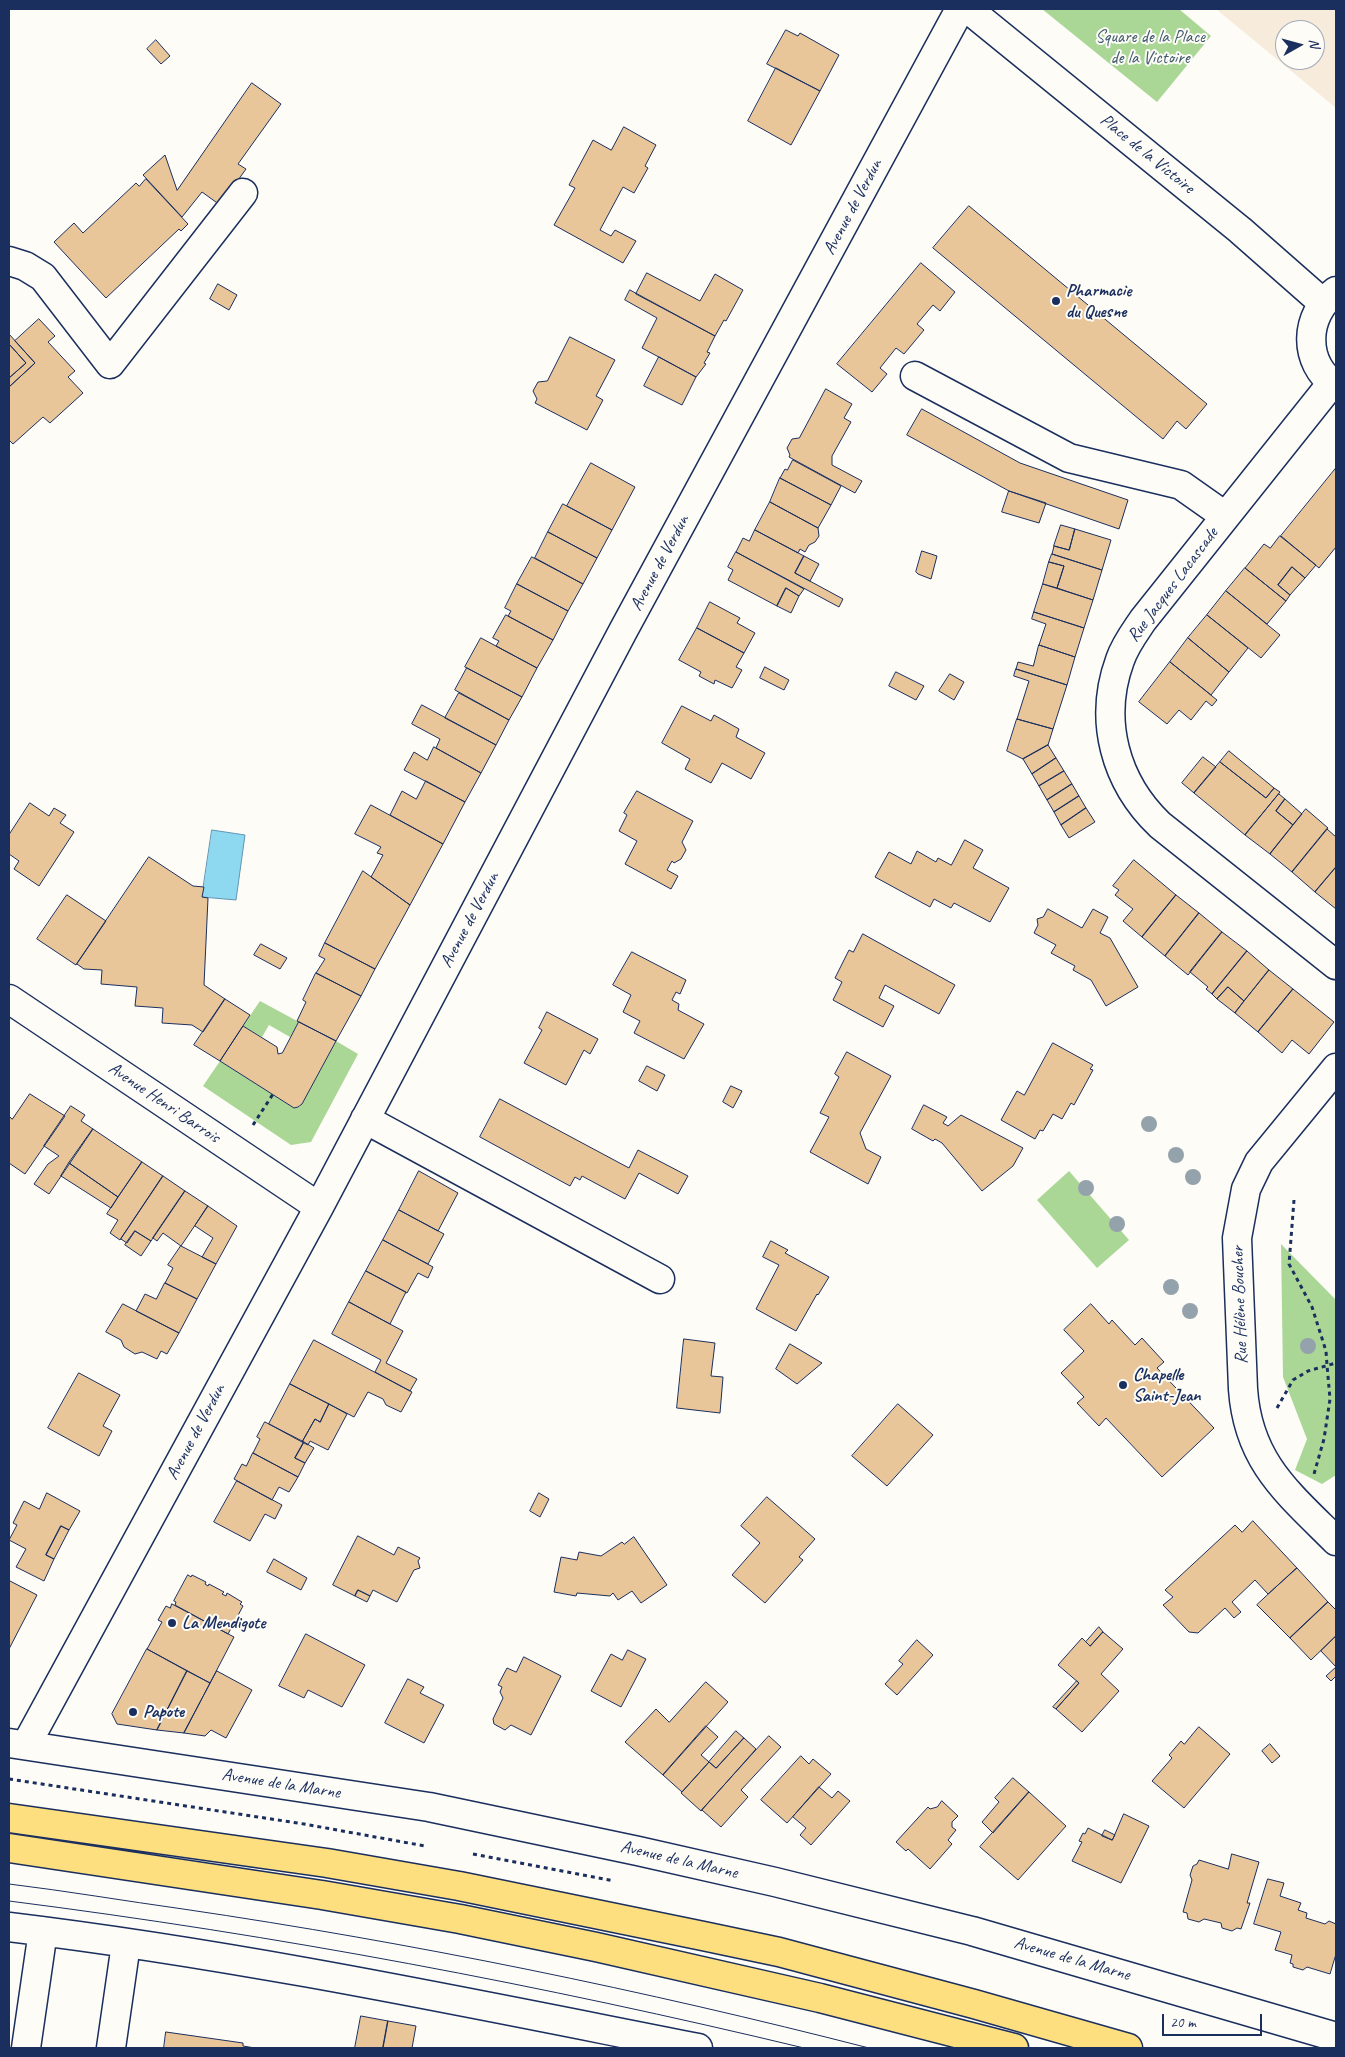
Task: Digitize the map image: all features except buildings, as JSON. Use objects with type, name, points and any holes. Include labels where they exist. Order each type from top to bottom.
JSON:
[{"type":"main road","points":[[9,1818],[353,1867],[459,1886],[694,1934],[779,1952],[983,2006],[1128,2048]]},
{"type":"main road","points":[[9,1848],[322,1895],[460,1919],[579,1943],[820,1998],[1014,2048]]},
{"type":"street","name":"Avenue de Verdun","points":[[17,1744],[319,1207],[623,631],[960,9]]},
{"type":"street","name":"Place de la Victoire","points":[[968,9],[1240,230],[1330,297]]},
{"type":"street","points":[[9,261],[25,266],[43,277],[110,364],[243,193]]},
{"type":"street","points":[[1330,297],[1312,327],[1311,344],[1316,362],[1334,384]]},
{"type":"street","points":[[915,376],[1069,458],[1181,485],[1225,516]]},
{"type":"street","name":"Rue Jacques Lacascade","points":[[1334,384],[1225,516],[1143,620],[1120,658],[1111,701],[1111,726],[1120,770],[1130,790],[1145,811],[1160,826],[1336,965]]},
{"type":"street","name":"Avenue Henri Barrois","points":[[9,1000],[319,1207]]},
{"type":"street","name":"Rue Hélène Boucher","points":[[1336,1068],[1259,1162],[1249,1182],[1242,1203],[1237,1238],[1244,1409],[1249,1429],[1258,1452],[1273,1474],[1336,1541]]},
{"type":"street","points":[[364,1119],[660,1279]]},
{"type":"street","name":"Avenue de la Marne","points":[[17,1744],[429,1807],[648,1853],[972,1930],[1336,2037]]},
{"type":"street","points":[[9,1927],[324,1975],[698,2048]]},
{"type":"street","points":[[26,2048],[43,1931]]},
{"type":"street","points":[[111,2048],[126,1944]]},
{"type":"path","points":[[252,1127],[273,1094]]},
{"type":"path","points":[[1294,1200],[1289,1264],[1312,1307],[1326,1351],[1330,1399],[1324,1439],[1315,1468],[1307,1512]]},
{"type":"path","points":[[1249,1429],[1267,1420],[1281,1402],[1293,1380],[1308,1371],[1336,1363]]},
{"type":"shaded area","points":[[1216,9],[1336,9],[1336,108],[1290,70],[1325,70],[1325,20],[1275,20],[1275,58]]},
{"type":"green space","name":"Square de la Place de la Victoire","points":[[1042,9],[1179,9],[1211,36],[1157,102]]},
{"type":"green space","points":[[260,1001],[299,1022],[290,1037],[269,1025],[262,1037],[243,1026]]},
{"type":"green space","points":[[336,1041],[358,1054],[311,1142],[291,1145],[203,1086],[220,1061],[294,1108],[299,1107]]},
{"type":"green space","points":[[1069,1171],[1129,1240],[1097,1268],[1037,1200]]},
{"type":"green space","points":[[1281,1244],[1336,1300],[1336,1475],[1322,1484],[1295,1470],[1307,1439],[1283,1377]]},
{"type":"water","points":[[212,830],[245,835],[236,900],[202,897]]},
{"type":"tram line","points":[[9,1884],[270,1922],[442,1953],[614,1987],[869,2048]]},
{"type":"tram line","points":[[9,1901],[209,1929],[409,1964],[607,2003],[804,2048]]},
{"type":"place","name":"Pharmacie du Quesne","points":[[1056,301]]},
{"type":"place","name":"Chapelle Saint-Jean","points":[[1123,1385]]},
{"type":"place","name":"La Mendigote","points":[[172,1623]]},
{"type":"place","name":"Papote","points":[[133,1712]]}]
